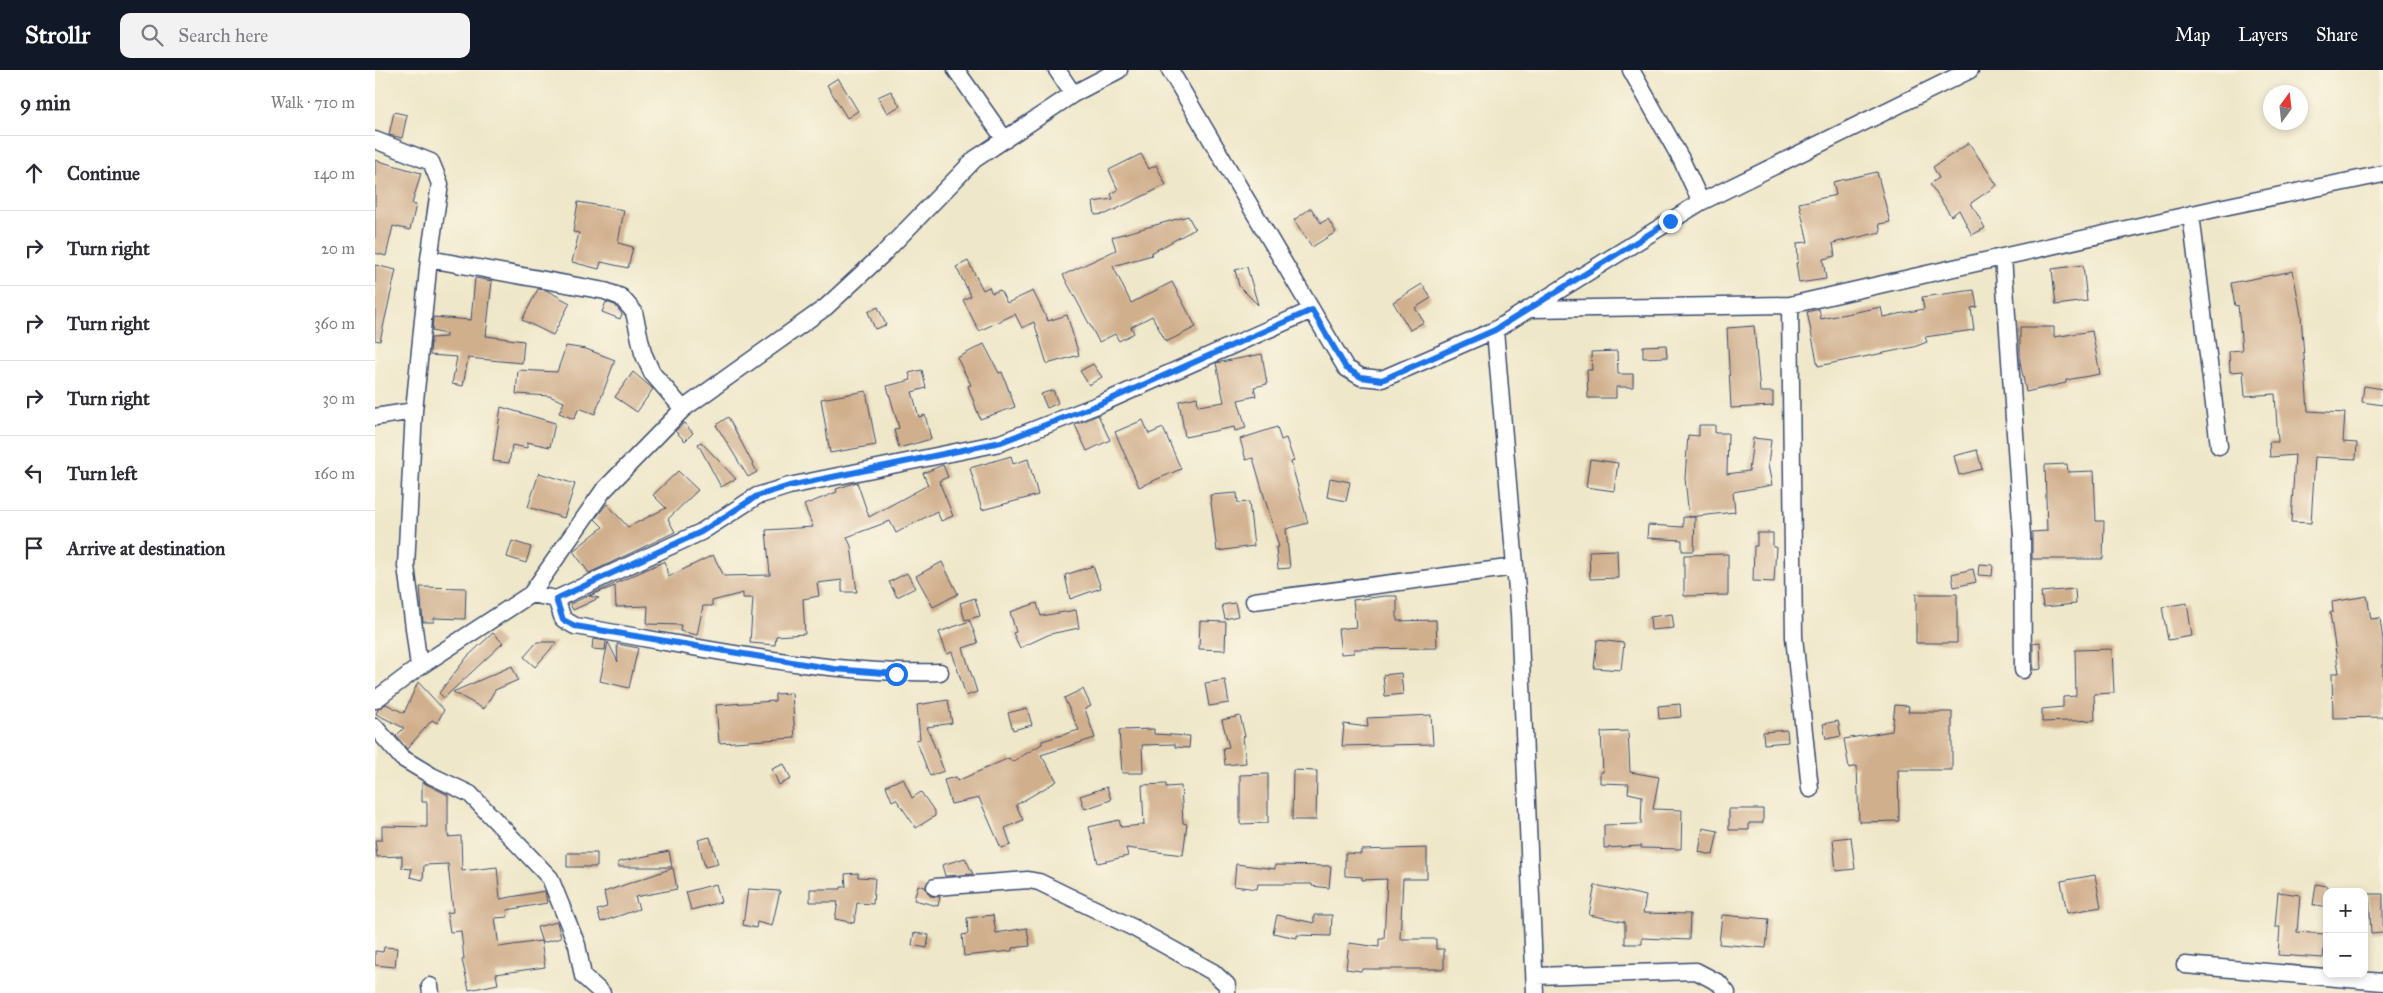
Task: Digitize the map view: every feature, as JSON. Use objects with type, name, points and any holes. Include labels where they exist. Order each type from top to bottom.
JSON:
[{"type":"street","points":[[956,70],[1005,140]]},
{"type":"street","points":[[1057,70],[1073,94]]},
{"type":"street","points":[[375,700],[419,667],[531,594],[603,491],[683,409],[826,307],[881,255],[975,159],[1073,94],[1119,70]]},
{"type":"street","points":[[1169,70],[1346,368],[1372,380],[1392,376],[1495,330],[1701,202],[1970,70]]},
{"type":"street","points":[[1631,70],[1681,159],[1701,202]]},
{"type":"street","points":[[375,140],[431,162],[440,184],[429,259],[414,411],[407,566],[419,667]]},
{"type":"street","points":[[1531,309],[1790,305],[2191,214],[2383,174]]},
{"type":"street","points":[[2191,214],[2219,446]]},
{"type":"street","points":[[2003,257],[2022,536],[2023,670]]},
{"type":"street","points":[[429,259],[605,291],[621,297],[634,312],[643,353],[652,373],[683,409]]},
{"type":"street","points":[[1790,305],[1794,637],[1810,789]]},
{"type":"street","points":[[531,594],[556,599],[701,532],[757,496],[789,486],[1001,442],[1100,404],[1312,310]]},
{"type":"street","points":[[1495,330],[1520,623],[1535,993]]},
{"type":"street","points":[[375,417],[414,411]]},
{"type":"street","points":[[1254,601],[1515,567]]},
{"type":"street","points":[[556,599],[563,620],[575,626],[834,669],[896,674],[940,672]]},
{"type":"street","points":[[375,727],[402,758],[432,776],[470,794],[550,878],[577,945],[583,976],[602,993]]},
{"type":"street","points":[[935,886],[1028,880],[1039,882],[1134,928],[1213,972],[1227,985],[1227,993]]},
{"type":"street","points":[[2185,966],[2383,982]]},
{"type":"street","points":[[1535,976],[1696,971],[1719,983],[1727,993]]},
{"type":"building","points":[[838,78],[858,111],[847,118],[827,85]]},
{"type":"building","points":[[891,91],[900,106],[887,113],[878,97]]},
{"type":"building","points":[[394,112],[407,115],[402,138],[389,135]]},
{"type":"building","points":[[1969,143],[1997,185],[1971,203],[1985,228],[1972,235],[1959,210],[1951,216],[1930,184],[1939,178],[1933,167]]},
{"type":"building","points":[[1141,154],[1149,169],[1156,165],[1166,185],[1106,214],[1095,215],[1093,202],[1113,199],[1111,194],[1118,190],[1109,170]]},
{"type":"building","points":[[375,160],[421,173],[412,204],[416,205],[410,230],[393,226],[386,256],[375,253]]},
{"type":"building","points":[[1877,172],[1890,222],[1879,224],[1881,232],[1833,243],[1835,256],[1823,259],[1826,279],[1799,283],[1796,263],[1798,263],[1797,243],[1808,242],[1799,203],[1836,195],[1833,182]]},
{"type":"building","points":[[578,202],[624,210],[618,243],[633,247],[628,268],[601,262],[599,269],[572,262],[579,233],[573,232]]},
{"type":"building","points":[[1311,208],[1321,223],[1328,219],[1336,232],[1312,247],[1294,220]]},
{"type":"building","points":[[1188,216],[1195,229],[1151,253],[1152,255],[1113,266],[1131,303],[1172,282],[1196,327],[1166,342],[1152,316],[1131,327],[1134,333],[1119,341],[1115,334],[1099,342],[1063,275],[1116,250],[1112,237]]},
{"type":"building","points":[[968,261],[983,290],[989,287],[992,293],[1000,290],[1007,303],[1033,291],[1048,321],[1067,315],[1079,355],[1047,364],[1034,322],[1022,328],[1015,314],[979,331],[963,300],[971,296],[956,267]]},
{"type":"building","points":[[375,265],[396,270],[380,341],[375,340]]},
{"type":"building","points":[[2083,265],[2087,301],[2056,305],[2052,269]]},
{"type":"building","points":[[1247,267],[1258,305],[1239,286],[1235,270]]},
{"type":"building","points":[[2293,271],[2301,315],[2308,411],[2345,413],[2343,442],[2357,443],[2356,459],[2315,457],[2311,523],[2291,522],[2295,455],[2270,457],[2269,442],[2278,442],[2275,394],[2245,396],[2243,371],[2230,372],[2229,351],[2242,350],[2238,305],[2235,306],[2231,283]]},
{"type":"building","points":[[475,278],[492,281],[486,336],[524,341],[522,363],[468,358],[463,386],[452,384],[457,357],[430,355],[431,338],[446,337],[446,334],[432,331],[433,317],[471,320]]},
{"type":"building","points":[[1422,284],[1431,298],[1415,308],[1424,322],[1410,330],[1393,302]]},
{"type":"building","points":[[538,289],[546,290],[570,303],[553,335],[522,320]]},
{"type":"building","points":[[1974,290],[1977,307],[1971,308],[1974,330],[1925,337],[1927,342],[1914,347],[1818,366],[1807,312],[1819,309],[1821,319],[1881,307],[1883,317],[1924,309],[1922,297]]},
{"type":"building","points":[[606,302],[615,305],[622,314],[620,319],[602,312]]},
{"type":"building","points":[[878,307],[886,325],[875,329],[868,312]]},
{"type":"building","points":[[1754,326],[1760,392],[1773,392],[1773,406],[1731,408],[1727,328]]},
{"type":"building","points":[[2020,327],[2054,327],[2054,337],[2092,331],[2100,374],[2066,380],[2066,383],[2026,392],[2020,361]]},
{"type":"building","points":[[984,344],[999,373],[1002,372],[1015,407],[980,419],[968,386],[971,385],[957,358]]},
{"type":"building","points":[[1666,345],[1667,357],[1643,358],[1643,346]]},
{"type":"building","points":[[566,346],[586,349],[615,360],[595,414],[579,408],[574,419],[559,413],[564,402],[549,396],[516,394],[518,370],[557,372]]},
{"type":"building","points":[[1617,351],[1618,374],[1633,374],[1633,387],[1616,387],[1616,398],[1588,398],[1587,370],[1592,370],[1591,352]]},
{"type":"building","points":[[1262,354],[1267,384],[1254,387],[1256,396],[1238,400],[1246,428],[1235,431],[1234,427],[1185,437],[1179,401],[1197,397],[1198,406],[1224,402],[1216,363]]},
{"type":"building","points":[[1093,364],[1102,377],[1089,385],[1080,371]]},
{"type":"building","points":[[922,370],[926,388],[912,392],[919,417],[925,415],[931,439],[899,448],[894,430],[899,428],[887,386],[911,380],[909,373]]},
{"type":"building","points":[[633,372],[653,389],[637,412],[615,397]]},
{"type":"building","points":[[2364,386],[2383,389],[2383,405],[2362,402]]},
{"type":"building","points":[[1053,390],[1058,403],[1047,408],[1041,394]]},
{"type":"building","points":[[866,391],[876,445],[830,453],[821,399]]},
{"type":"building","points":[[501,407],[555,423],[550,447],[527,442],[527,448],[512,445],[509,463],[493,461]]},
{"type":"building","points":[[1098,415],[1110,440],[1087,451],[1075,425]]},
{"type":"building","points":[[728,417],[757,472],[748,477],[716,425]]},
{"type":"building","points":[[1143,420],[1149,434],[1163,428],[1181,469],[1139,487],[1115,432]]},
{"type":"building","points":[[684,423],[693,433],[685,441],[675,431]]},
{"type":"building","points":[[1699,425],[1715,425],[1715,433],[1728,433],[1727,474],[1749,471],[1753,438],[1771,440],[1768,465],[1772,485],[1733,492],[1735,512],[1689,517],[1685,478],[1688,435],[1699,436]]},
{"type":"building","points":[[1277,427],[1281,440],[1286,438],[1294,461],[1291,462],[1308,523],[1286,529],[1290,568],[1278,569],[1276,547],[1279,547],[1253,458],[1246,460],[1240,439]]},
{"type":"building","points":[[701,442],[736,479],[721,487],[698,444]]},
{"type":"building","points":[[1977,450],[1982,469],[1959,475],[1954,456]]},
{"type":"building","points":[[1011,456],[1013,464],[1028,459],[1038,495],[982,510],[970,468]]},
{"type":"building","points":[[1590,459],[1618,463],[1614,491],[1586,487]]},
{"type":"building","points":[[2067,464],[2068,472],[2094,471],[2096,521],[2104,521],[2103,559],[2032,559],[2032,532],[2047,531],[2045,465]]},
{"type":"building","points":[[943,465],[948,477],[939,481],[953,516],[941,521],[937,511],[896,533],[890,521],[847,537],[851,546],[857,592],[842,592],[842,580],[817,583],[819,596],[803,599],[805,634],[776,636],[775,645],[750,643],[753,598],[743,598],[743,593],[712,601],[712,606],[703,606],[697,635],[680,631],[681,625],[647,624],[648,606],[616,607],[615,586],[589,596],[599,598],[573,610],[570,604],[665,561],[668,577],[713,555],[724,576],[770,575],[766,530],[813,527],[804,505],[837,492],[836,489],[857,482],[869,517],[928,485],[923,473]]},
{"type":"building","points":[[678,471],[698,490],[668,519],[675,532],[589,573],[573,551],[603,527],[595,519],[605,506],[607,504],[628,527],[666,508],[653,495]]},
{"type":"building","points":[[539,473],[575,484],[564,518],[528,507]]},
{"type":"building","points":[[1330,478],[1350,482],[1346,501],[1327,497]]},
{"type":"building","points":[[1237,493],[1238,503],[1249,502],[1254,546],[1217,551],[1210,495]]},
{"type":"building","points":[[1683,517],[1695,517],[1694,551],[1682,551],[1682,540],[1647,538],[1648,525],[1683,527]]},
{"type":"building","points":[[1757,533],[1773,533],[1773,547],[1776,547],[1774,582],[1753,581],[1754,546],[1757,546]]},
{"type":"building","points":[[512,541],[531,547],[526,563],[507,557]]},
{"type":"building","points":[[1617,550],[1618,578],[1590,579],[1589,551]]},
{"type":"building","points":[[1728,554],[1728,595],[1684,596],[1684,555]]},
{"type":"building","points":[[942,562],[958,594],[933,607],[916,576]]},
{"type":"building","points":[[1979,564],[1993,565],[1992,576],[1978,575]]},
{"type":"building","points":[[1093,566],[1101,588],[1070,599],[1065,575]]},
{"type":"building","points":[[1973,569],[1976,582],[1954,587],[1952,574]]},
{"type":"building","points":[[907,573],[915,588],[897,597],[889,582]]},
{"type":"building","points":[[420,587],[466,588],[465,619],[434,618],[434,622],[423,622]]},
{"type":"building","points":[[2075,589],[2076,604],[2043,607],[2041,592]]},
{"type":"building","points":[[1916,594],[1957,594],[1957,643],[1916,643]]},
{"type":"building","points":[[1397,596],[1397,621],[1436,620],[1437,648],[1354,649],[1354,653],[1341,654],[1338,629],[1356,627],[1353,600]]},
{"type":"building","points":[[2367,596],[2371,619],[2380,618],[2383,641],[2383,717],[2333,718],[2332,673],[2339,673],[2330,613],[2333,612],[2332,602]]},
{"type":"building","points":[[975,598],[980,616],[965,620],[960,603]]},
{"type":"building","points":[[1037,603],[1041,616],[1076,610],[1079,628],[1050,634],[1020,648],[1013,633],[1016,632],[1010,612]]},
{"type":"building","points":[[1235,603],[1238,616],[1225,619],[1222,605]]},
{"type":"building","points":[[2187,603],[2192,636],[2168,640],[2162,607]]},
{"type":"building","points":[[1672,614],[1674,628],[1651,630],[1650,617]]},
{"type":"building","points":[[970,621],[978,643],[963,648],[977,692],[966,696],[952,652],[947,654],[939,632]]},
{"type":"building","points":[[1200,621],[1226,622],[1225,650],[1199,649]]},
{"type":"building","points":[[493,633],[503,643],[444,698],[439,693],[467,657]]},
{"type":"building","points":[[593,639],[606,641],[605,650],[592,649]]},
{"type":"building","points":[[1597,640],[1624,643],[1621,670],[1594,668]]},
{"type":"building","points":[[537,642],[557,642],[535,667],[524,657]]},
{"type":"building","points":[[608,642],[618,662],[617,644],[638,648],[629,688],[600,681]]},
{"type":"building","points":[[2040,642],[2041,669],[2033,670],[2033,643]]},
{"type":"building","points":[[2112,649],[2114,693],[2094,694],[2095,720],[2042,722],[2042,709],[2063,707],[2063,697],[2076,696],[2075,650]]},
{"type":"building","points":[[512,666],[518,680],[495,690],[484,709],[453,692]]},
{"type":"building","points":[[1401,673],[1403,694],[1385,696],[1383,675]]},
{"type":"building","points":[[1225,680],[1229,703],[1209,706],[1205,683]]},
{"type":"building","points":[[418,682],[444,710],[437,723],[432,720],[407,749],[396,736],[404,728],[376,714],[378,709],[386,704],[404,713]]},
{"type":"building","points":[[1083,689],[1091,706],[1085,709],[1095,738],[1041,755],[1057,781],[1016,805],[1023,820],[1005,828],[1011,845],[1001,848],[979,798],[951,804],[944,780],[956,777],[957,781],[1009,758],[1012,762],[1042,744],[1042,741],[1079,730],[1064,698]]},
{"type":"building","points":[[792,693],[795,738],[719,743],[716,705],[775,701],[775,694]]},
{"type":"building","points":[[948,700],[952,723],[927,727],[944,771],[930,776],[916,740],[920,739],[917,705]]},
{"type":"building","points":[[1680,704],[1681,717],[1659,719],[1658,706]]},
{"type":"building","points":[[1895,705],[1909,706],[1908,712],[1952,712],[1952,770],[1898,770],[1899,821],[1859,822],[1857,766],[1849,768],[1844,739],[1892,731]]},
{"type":"building","points":[[1027,708],[1032,725],[1013,730],[1008,713]]},
{"type":"building","points":[[1431,715],[1433,744],[1342,746],[1344,724],[1368,727],[1367,718]]},
{"type":"building","points":[[1240,716],[1245,736],[1243,737],[1246,763],[1225,765],[1223,748],[1229,747],[1222,720]]},
{"type":"building","points":[[1838,721],[1841,736],[1826,739],[1823,724]]},
{"type":"building","points":[[1154,729],[1154,734],[1190,736],[1189,748],[1175,747],[1175,744],[1142,745],[1143,773],[1122,773],[1119,730]]},
{"type":"building","points":[[1787,730],[1788,742],[1764,744],[1763,732]]},
{"type":"building","points":[[1628,731],[1630,772],[1659,777],[1653,809],[1682,810],[1681,849],[1641,848],[1641,846],[1604,848],[1604,825],[1641,824],[1642,796],[1628,793],[1629,784],[1600,783],[1600,772],[1603,772],[1601,732]]},
{"type":"building","points":[[784,764],[791,779],[779,785],[772,769]]},
{"type":"building","points":[[1293,770],[1317,771],[1316,820],[1292,820]]},
{"type":"building","points":[[1268,774],[1268,823],[1240,824],[1240,775]]},
{"type":"building","points":[[903,778],[912,798],[921,792],[935,812],[935,816],[916,828],[896,799],[892,801],[886,786]]},
{"type":"building","points":[[422,782],[448,795],[448,837],[461,836],[462,871],[497,867],[500,899],[545,891],[547,903],[507,910],[508,917],[495,918],[499,947],[541,941],[545,967],[496,974],[498,984],[469,990],[462,960],[464,959],[461,931],[450,932],[447,913],[453,912],[448,864],[424,865],[423,880],[410,877],[412,869],[402,868],[402,856],[377,857],[375,840],[382,840],[382,826],[427,827],[427,802],[422,802]]},
{"type":"building","points":[[1166,784],[1166,787],[1181,786],[1183,823],[1187,824],[1183,855],[1126,848],[1128,856],[1098,863],[1089,827],[1119,820],[1121,827],[1144,825],[1142,785]]},
{"type":"building","points":[[1107,787],[1111,800],[1085,809],[1080,796]]},
{"type":"building","points":[[1729,809],[1763,809],[1763,823],[1749,823],[1749,830],[1729,830]]},
{"type":"building","points":[[1703,828],[1718,831],[1713,855],[1699,852]]},
{"type":"building","points":[[710,837],[718,864],[705,867],[698,840]]},
{"type":"building","points":[[1851,837],[1855,869],[1836,871],[1833,839]]},
{"type":"building","points":[[1427,848],[1427,879],[1403,879],[1400,939],[1436,939],[1436,949],[1444,949],[1444,969],[1362,969],[1361,971],[1346,969],[1349,943],[1379,947],[1379,939],[1384,939],[1387,879],[1362,880],[1362,877],[1345,876],[1345,853],[1361,854],[1361,850]]},
{"type":"building","points":[[669,851],[672,867],[618,867],[618,862]]},
{"type":"building","points":[[567,853],[597,853],[597,867],[567,867]]},
{"type":"building","points":[[965,858],[973,874],[945,876],[942,865]]},
{"type":"building","points":[[1236,864],[1275,869],[1275,865],[1331,866],[1329,888],[1312,886],[1312,884],[1258,884],[1257,889],[1234,886]]},
{"type":"building","points":[[673,868],[677,889],[635,897],[639,909],[601,922],[597,910],[607,907],[604,892]]},
{"type":"building","points":[[858,873],[858,877],[875,878],[873,904],[857,903],[854,923],[835,919],[838,902],[810,902],[810,889],[841,889],[841,887],[846,887],[845,874]]},
{"type":"building","points":[[2095,875],[2101,907],[2067,913],[2061,881]]},
{"type":"building","points":[[716,884],[721,902],[691,910],[686,892]]},
{"type":"building","points":[[2316,884],[2327,886],[2327,888],[2323,888],[2323,907],[2313,905]]},
{"type":"building","points":[[918,885],[925,887],[930,896],[940,897],[938,906],[914,900]]},
{"type":"building","points":[[1595,885],[1646,896],[1643,913],[1690,914],[1689,940],[1642,938],[1642,944],[1625,944],[1625,922],[1589,915]]},
{"type":"building","points":[[748,889],[780,891],[772,926],[757,922],[756,928],[743,925]]},
{"type":"building","points":[[2278,892],[2300,895],[2297,932],[2323,934],[2323,958],[2278,955],[2280,927],[2275,927]]},
{"type":"building","points":[[2369,894],[2383,894],[2383,933],[2371,934]]},
{"type":"building","points":[[993,915],[996,933],[1027,928],[1030,946],[1012,948],[1012,951],[964,956],[962,935],[968,934],[967,918]]},
{"type":"building","points":[[1277,915],[1314,923],[1314,915],[1332,915],[1331,936],[1297,935],[1297,938],[1273,933]]},
{"type":"building","points":[[1722,915],[1769,919],[1766,948],[1719,944]]},
{"type":"building","points":[[557,922],[561,938],[542,943],[537,927]]},
{"type":"building","points":[[914,933],[929,935],[927,948],[912,945]]},
{"type":"building","points":[[384,947],[397,948],[395,967],[375,965],[375,951],[383,952]]},
{"type":"route","points":[[896,674],[834,669],[575,626],[563,620],[556,599],[701,532],[757,496],[789,486],[1001,442],[1100,404],[1312,310],[1346,368],[1361,377],[1382,380],[1495,330],[1670,221]]}]
